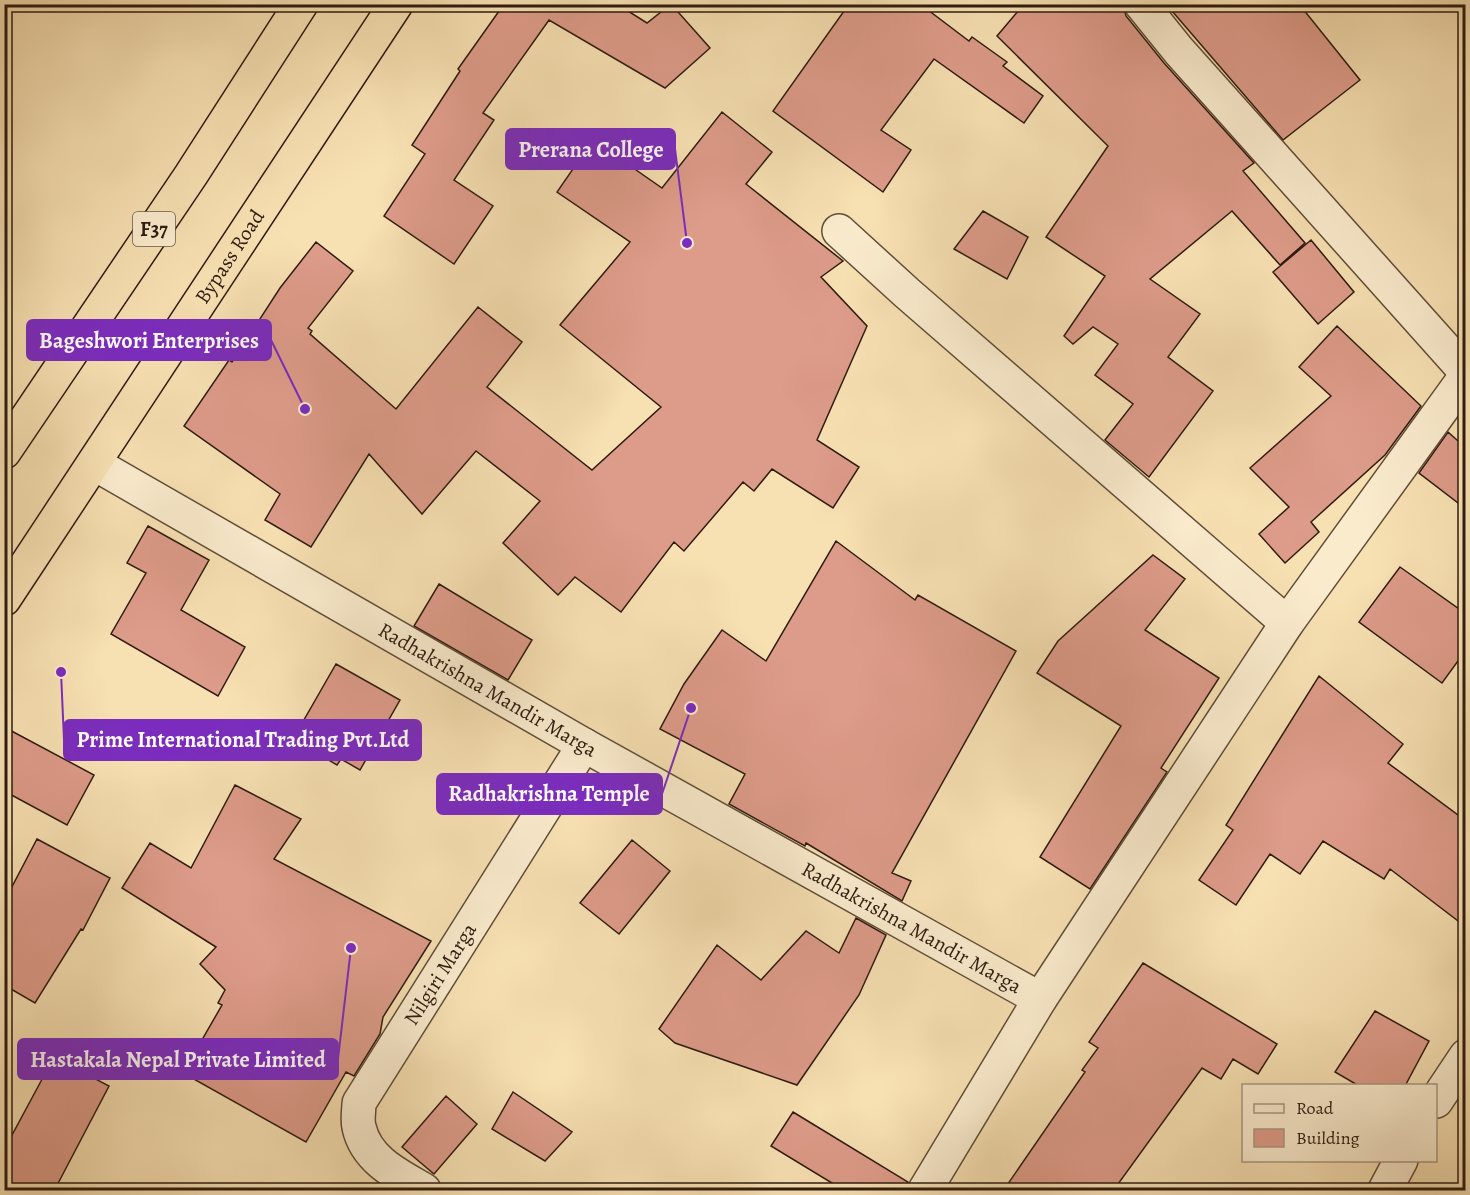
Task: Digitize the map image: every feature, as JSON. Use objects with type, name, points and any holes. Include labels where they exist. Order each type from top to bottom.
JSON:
[{"type":"highway","name":"F37","points":[[4,452],[191,175],[301,4]]},
{"type":"highway","name":"Bypass Road","points":[[4,600],[396,4]]},
{"type":"street","points":[[925,1191],[1040,999],[1287,622],[1466,374],[1179,51],[1141,4]]},
{"type":"street","points":[[839,231],[916,301],[1287,622]]},
{"type":"street","name":"Radhakrishna Mandir Marga","points":[[95,464],[584,745],[1040,999]]},
{"type":"street","name":"Nilgiri Marga","points":[[424,1191],[383,1166],[370,1150],[359,1127],[359,1103],[584,745]]},
{"type":"street","points":[[1437,1100],[1466,1056]]},
{"type":"street","points":[[1385,1191],[1400,1162]]},
{"type":"building","points":[[504,4],[617,4],[647,23],[671,4],[710,48],[665,88],[549,20],[483,113],[494,120],[454,180],[493,206],[454,264],[384,216],[425,154],[412,145],[460,71],[458,69]]},
{"type":"building","points":[[849,4],[920,4],[969,41],[972,37],[1007,62],[1003,66],[1043,96],[1024,123],[934,59],[881,130],[911,150],[883,192],[773,111]]},
{"type":"building","points":[[1024,4],[1123,4],[1126,16],[1164,63],[1254,163],[1243,171],[1305,243],[1280,265],[1232,211],[1150,279],[1200,314],[1168,357],[1213,391],[1149,477],[1105,440],[1133,404],[1095,375],[1118,344],[1093,327],[1073,344],[1064,336],[1105,276],[1046,237],[1108,146],[997,36]]},
{"type":"building","points":[[1166,4],[1299,4],[1360,80],[1283,140]]},
{"type":"building","points":[[722,112],[772,152],[746,184],[843,261],[821,277],[867,326],[817,440],[859,467],[833,508],[772,469],[754,491],[743,482],[684,551],[674,542],[621,612],[575,577],[558,595],[503,543],[540,501],[476,451],[422,514],[369,454],[311,547],[265,520],[280,494],[184,426],[229,360],[232,362],[280,288],[316,242],[353,271],[308,328],[312,331],[310,334],[396,409],[478,307],[522,342],[487,387],[592,470],[661,407],[560,325],[630,242],[557,192],[593,140],[662,188]]},
{"type":"building","points":[[983,211],[1028,237],[1007,279],[954,249]]},
{"type":"building","points":[[1311,240],[1354,292],[1318,324],[1273,272]]},
{"type":"building","points":[[1337,326],[1421,406],[1385,455],[1311,522],[1319,532],[1285,563],[1259,534],[1289,507],[1250,468],[1331,396],[1299,367]]},
{"type":"building","points":[[1448,432],[1466,448],[1466,509],[1419,473]]},
{"type":"building","points":[[148,526],[209,560],[181,610],[245,647],[218,696],[111,634],[146,573],[127,563]]},
{"type":"building","points":[[836,541],[915,600],[918,595],[1016,651],[892,873],[911,881],[902,901],[806,843],[805,846],[729,804],[745,774],[660,729],[684,684],[722,630],[766,661]]},
{"type":"building","points":[[1153,555],[1185,579],[1145,630],[1219,678],[1161,768],[1167,772],[1090,889],[1040,857],[1121,726],[1037,673],[1058,641]]},
{"type":"building","points":[[1400,567],[1466,614],[1466,650],[1442,683],[1359,622]]},
{"type":"building","points":[[439,584],[532,640],[508,680],[414,626]]},
{"type":"building","points":[[336,664],[400,700],[360,770],[341,759],[337,765],[293,739]]},
{"type":"building","points":[[1319,676],[1403,744],[1388,763],[1466,821],[1466,927],[1390,869],[1384,879],[1323,841],[1300,874],[1270,854],[1236,905],[1199,880],[1233,830],[1226,825]]},
{"type":"building","points":[[4,727],[94,775],[67,825],[4,791]]},
{"type":"building","points":[[235,785],[301,819],[274,859],[431,941],[383,1017],[380,1034],[354,1076],[346,1072],[306,1142],[183,1073],[222,1005],[218,1003],[225,990],[200,964],[216,947],[122,888],[150,843],[191,868]]},
{"type":"building","points":[[37,839],[110,878],[83,930],[81,929],[35,1003],[4,985],[4,902]]},
{"type":"building","points":[[632,840],[670,871],[619,934],[580,903]]},
{"type":"building","points":[[856,918],[886,935],[859,995],[797,1085],[675,1043],[659,1029],[717,945],[761,980],[806,931],[839,953]]},
{"type":"building","points":[[1143,963],[1277,1044],[1258,1074],[1233,1059],[1221,1079],[1202,1068],[1113,1191],[1003,1191],[1085,1072],[1082,1070],[1098,1048],[1089,1042]]},
{"type":"building","points":[[1375,1011],[1429,1041],[1406,1084],[1356,1084],[1335,1072]]},
{"type":"building","points":[[54,1057],[109,1086],[54,1191],[4,1191],[4,1150]]},
{"type":"building","points":[[513,1092],[572,1132],[545,1161],[492,1129]]},
{"type":"building","points":[[446,1096],[477,1124],[434,1174],[402,1147]]},
{"type":"building","points":[[793,1112],[908,1182],[906,1191],[845,1191],[771,1146]]},
{"type":"place","name":"Prerana College","points":[[687,243]]},
{"type":"place","name":"Bageshwori Enterprises","points":[[305,409]]},
{"type":"place","name":"Prime International Trading Pvt.Ltd","points":[[61,672]]},
{"type":"place","name":"Radhakrishna Temple","points":[[691,708]]},
{"type":"place","name":"Hastakala Nepal Private Limited","points":[[351,948]]}]
